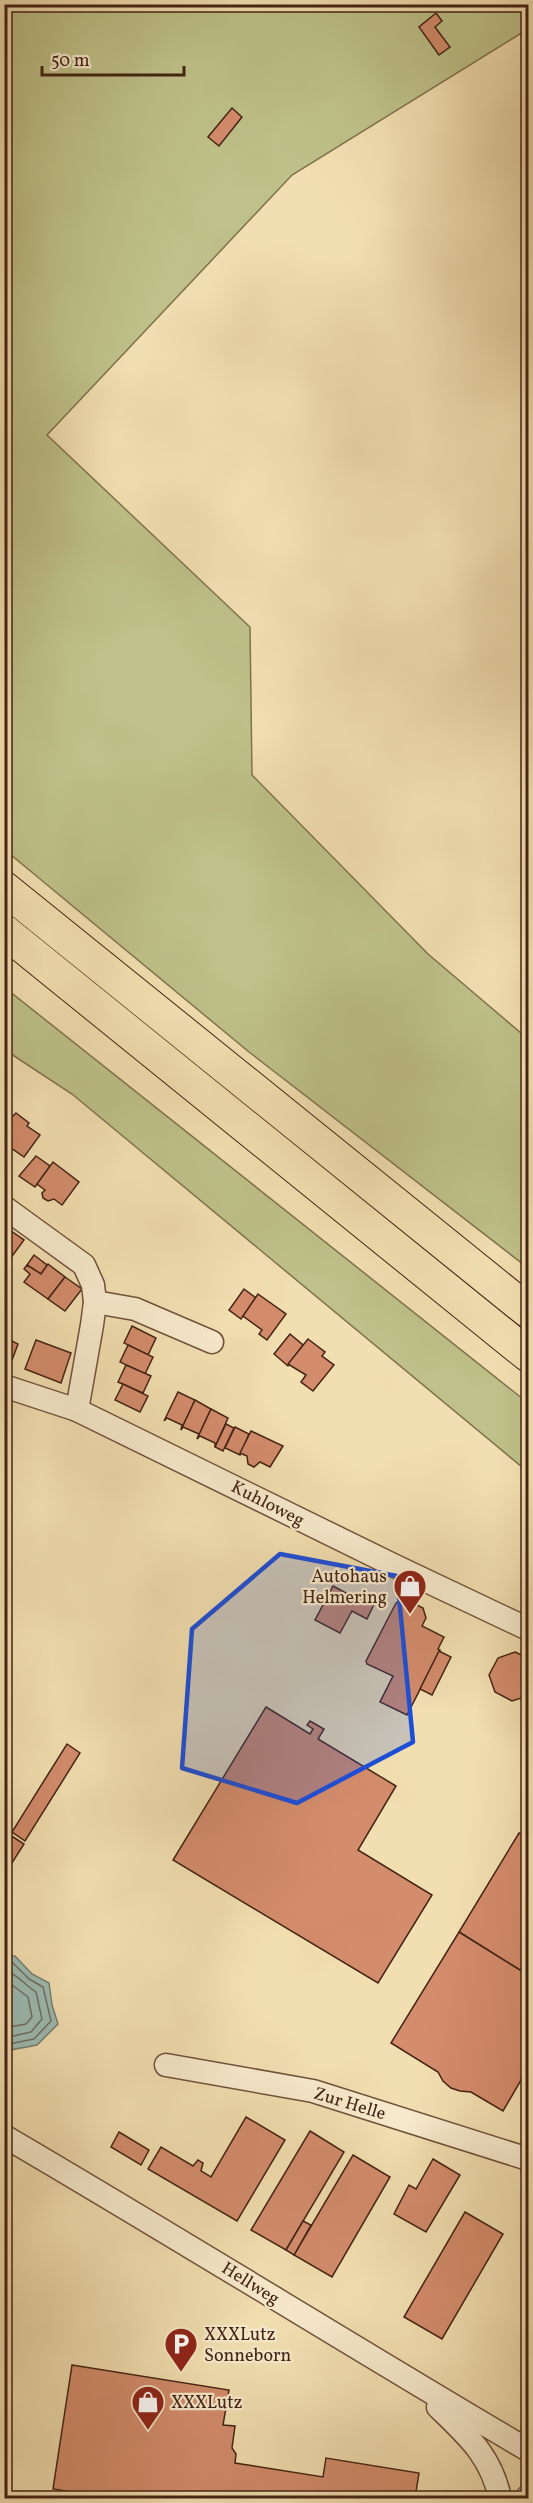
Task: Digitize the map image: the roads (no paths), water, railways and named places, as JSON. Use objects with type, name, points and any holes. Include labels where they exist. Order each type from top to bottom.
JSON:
[{"type":"highway","points":[[4,888],[528,1311]]},
{"type":"highway","points":[[4,931],[528,1355]]},
{"type":"street","points":[[4,1207],[84,1265],[93,1285],[95,1302],[77,1410]]},
{"type":"street","points":[[95,1302],[135,1309],[212,1342]]},
{"type":"street","name":"Kuhloweg","points":[[4,1386],[77,1410],[528,1629]]},
{"type":"street","name":"Zur Helle","points":[[166,2065],[314,2091],[528,2159]]},
{"type":"street","name":"Hellweg","points":[[4,2136],[178,2238],[416,2385],[528,2450]]},
{"type":"street","points":[[416,2385],[476,2444],[491,2468],[500,2499]]},
{"type":"water","points":[[5,1956],[15,1956],[32,1974],[49,1983],[58,2024],[37,2045],[5,2051]]},
{"type":"place","name":"Autohaus Helmering","points":[[410,1615]]},
{"type":"place","name":"XXXLutz Sonneborn","points":[[181,2373]]},
{"type":"place","name":"XXXLutz","points":[[148,2431]]}]
